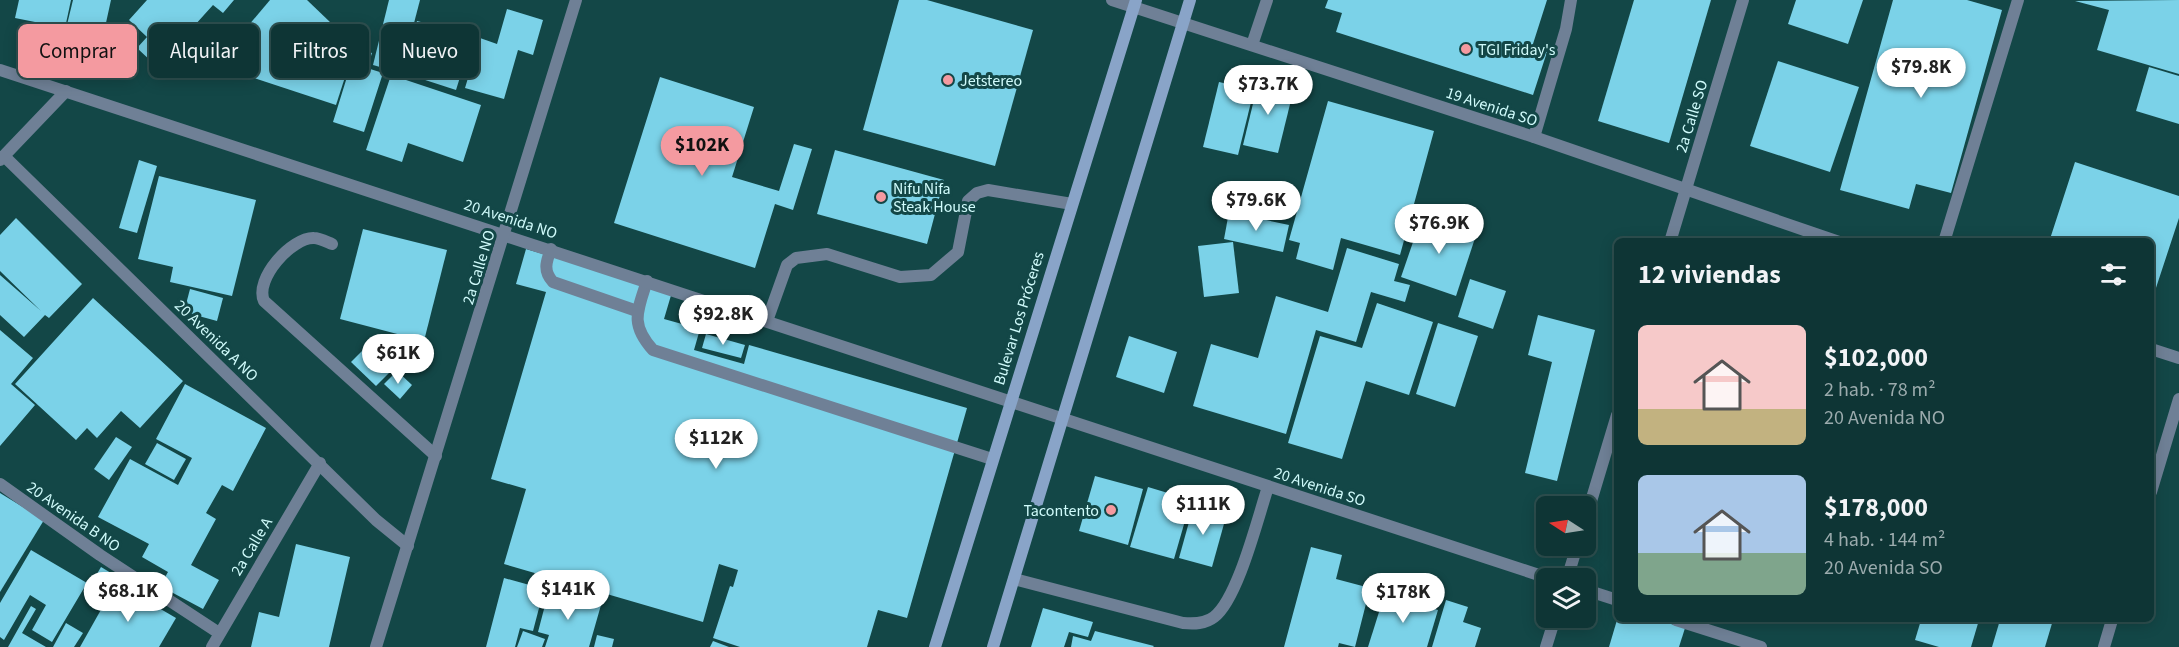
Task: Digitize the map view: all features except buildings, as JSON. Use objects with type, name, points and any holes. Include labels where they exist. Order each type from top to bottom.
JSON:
[{"type":"street","name":"2a Calle NO","points":[[376,647],[506,234],[576,0]]},
{"type":"street","name":"19 Avenida SO","points":[[1112,0],[1135,4],[1183,23],[1534,136],[1827,238]]},
{"type":"street","points":[[993,647],[1190,0]]},
{"type":"street","points":[[1252,45],[1267,0]]},
{"type":"street","points":[[1534,136],[1566,29],[1571,0]]},
{"type":"street","name":"2a Calle SO","points":[[1671,238],[1743,0]]},
{"type":"street","points":[[1945,238],[2018,0]]},
{"type":"street","name":"Bulevar Los Próceres","points":[[935,647],[1009,403],[1135,4]]},
{"type":"street","name":"20 Avenida NO","points":[[0,70],[506,234],[1009,403]]},
{"type":"street","points":[[2,158],[66,91]]},
{"type":"street","name":"20 Avenida A NO","points":[[2,158],[320,463],[376,520],[408,546]]},
{"type":"street","points":[[767,321],[787,265],[796,258],[827,254],[900,277],[931,274],[958,252],[968,201],[977,193],[988,190],[1072,204]]},
{"type":"street","points":[[332,244],[315,238],[299,241],[278,260],[265,278],[261,295],[264,301],[436,456]]},
{"type":"street","points":[[551,249],[545,265],[548,276],[554,282],[637,311]]},
{"type":"street","points":[[647,281],[637,311],[641,336],[653,350],[992,459]]},
{"type":"street","points":[[2154,350],[2179,358]]},
{"type":"street","points":[[2154,482],[2179,399]]},
{"type":"street","name":"20 Avenida SO","points":[[1009,403],[1536,574]]},
{"type":"street","points":[[1593,496],[1614,425]]},
{"type":"street","name":"2a Calle A","points":[[212,647],[320,463]]},
{"type":"street","name":"20 Avenida B NO","points":[[0,484],[100,555],[219,633]]},
{"type":"street","points":[[1014,579],[1183,623],[1199,624],[1215,617],[1227,600],[1239,576],[1268,487]]},
{"type":"street","points":[[1596,593],[1614,599]]},
{"type":"street","points":[[1682,622],[1761,647]]},
{"type":"street","points":[[2104,647],[2111,622]]},
{"type":"street","points":[[1546,647],[1552,628]]},
{"type":"place","name":"TGI Friday's","points":[[1466,49]]},
{"type":"place","name":"Jetstereo","points":[[948,80]]},
{"type":"place","name":"Nifu Nifa Steak House","points":[[881,197]]},
{"type":"place","name":"Tacontento","points":[[1111,510]]}]
